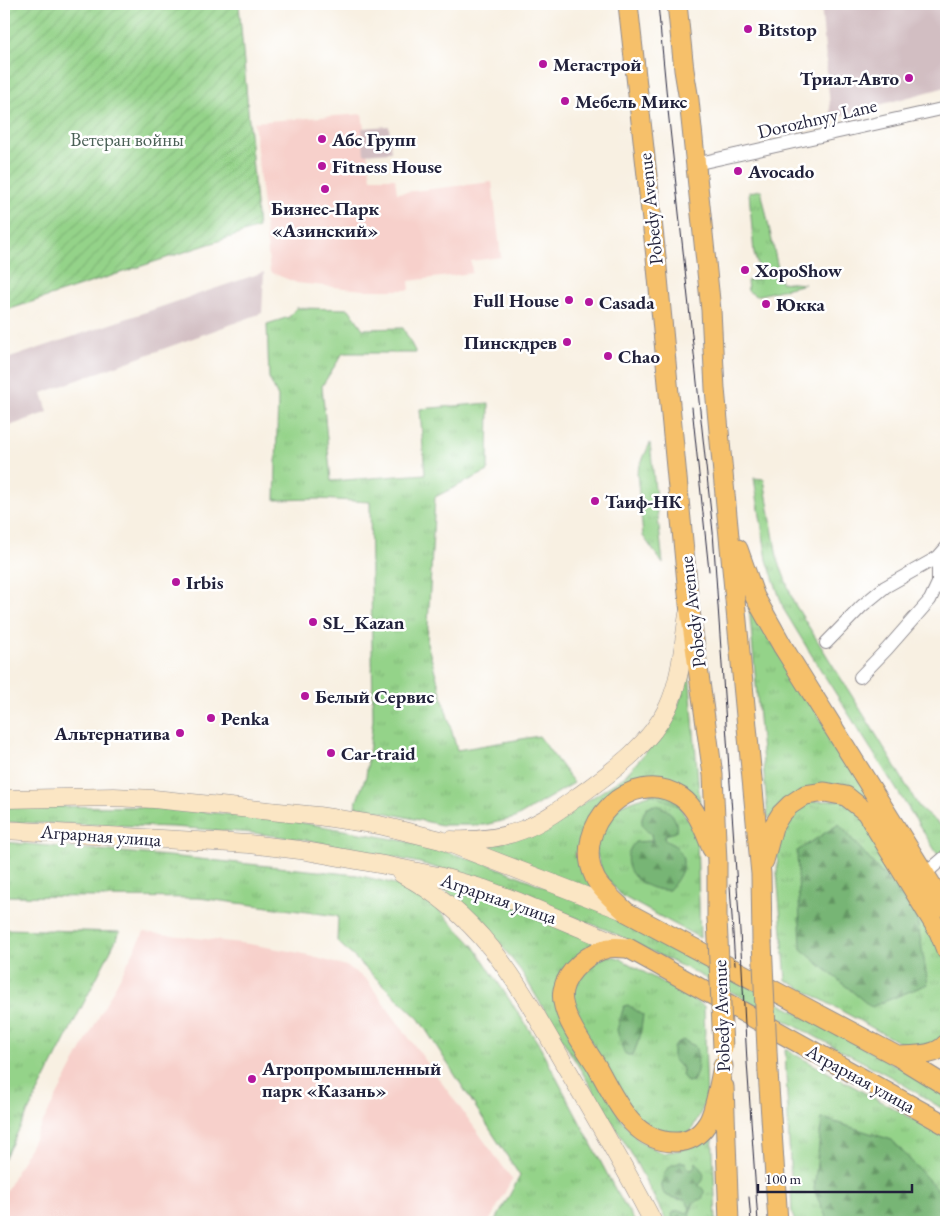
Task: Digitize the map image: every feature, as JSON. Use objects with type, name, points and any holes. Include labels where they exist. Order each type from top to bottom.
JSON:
[{"type":"main road","name":"Pobedy Avenue","points":[[628,4],[656,258],[689,604],[713,775],[729,1222]]},
{"type":"main road","points":[[677,4],[710,310],[761,874],[768,1072],[780,1219]]},
{"type":"main road","points":[[729,523],[755,597],[783,647],[946,908]]},
{"type":"main road","points":[[626,912],[595,880],[590,864],[589,849],[593,831],[601,816],[615,801],[634,790],[657,788],[682,798],[694,812],[704,829],[717,862]]},
{"type":"main road","points":[[761,874],[773,827],[781,814],[790,805],[805,795],[825,792],[846,796],[866,812],[939,932],[946,950]]},
{"type":"main road","name":"Аграрная улица","points":[[626,912],[897,1056],[946,1086]]},
{"type":"main road","points":[[628,948],[608,948],[585,960],[566,979],[562,991],[564,1009],[572,1026],[625,1116],[642,1133],[653,1139],[665,1142],[678,1142],[693,1138],[708,1123],[723,1057]]},
{"type":"main road","name":"Аграрная улица","points":[[628,948],[946,1125]]},
{"type":"main road","points":[[897,1056],[932,1053],[946,1044]]},
{"type":"street","name":"Dorozhnyy Lane","points":[[695,164],[946,108]]},
{"type":"street","points":[[826,643],[862,606],[885,586],[942,552]]},
{"type":"street","points":[[860,677],[930,600],[938,584],[942,552]]},
{"type":"street","points":[[441,840],[466,841],[490,839],[523,830],[556,812],[616,768],[638,748],[654,730],[668,707],[676,684],[689,604]]},
{"type":"street","name":"Аграрная улица","points":[[4,799],[114,797],[164,800],[318,816],[379,825],[441,840],[626,912]]},
{"type":"street","name":"Аграрная улица","points":[[4,830],[249,844],[300,850],[384,865],[438,876],[484,889],[628,948]]},
{"type":"street","points":[[925,874],[946,856]]},
{"type":"street","points":[[384,865],[422,884],[442,898],[480,933],[514,977],[620,1159],[653,1222]]},
{"type":"shaded area","points":[[821,4],[946,4],[946,87],[831,118]]},
{"type":"shaded area","points":[[362,114],[371,178],[395,178],[397,193],[492,182],[501,257],[471,261],[472,273],[409,281],[410,290],[363,290],[297,283],[270,272],[254,122]]},
{"type":"shaded area","points":[[389,126],[391,152],[364,154],[362,128]]},
{"type":"shaded area","points":[[264,272],[262,313],[42,393],[48,412],[4,428],[4,360]]},
{"type":"shaded area","name":"Агропромышленный парк «Казань»","points":[[144,932],[249,944],[295,952],[346,966],[366,979],[512,1179],[489,1222],[4,1222],[4,1195]]},
{"type":"green space","name":"Ветеран войны","points":[[4,4],[239,4],[258,228],[4,311]]},
{"type":"green space","points":[[761,190],[781,282],[805,284],[756,296],[748,291],[747,281],[762,278],[754,254],[749,192]]},
{"type":"green space","points":[[296,308],[349,309],[363,329],[403,328],[416,353],[343,353],[322,386],[331,481],[425,474],[420,409],[489,403],[488,471],[435,497],[427,643],[457,750],[539,736],[574,783],[515,818],[484,825],[442,825],[355,806],[366,776],[373,720],[370,502],[319,499],[275,500],[278,397],[269,378],[267,324],[289,317]]},
{"type":"green space","points":[[650,443],[663,564],[643,536],[637,472]]},
{"type":"green space","points":[[754,478],[764,479],[777,557],[794,603],[919,807],[946,830],[946,848],[938,855],[784,610],[767,560]]},
{"type":"green space","points":[[749,606],[946,917],[946,930],[866,804],[831,784],[768,819]]},
{"type":"green space","points":[[689,671],[701,816],[632,785],[584,849],[605,898],[478,849],[559,819],[624,777],[661,735],[678,706]]},
{"type":"green space","points":[[657,792],[676,802],[695,829],[697,838],[700,938],[622,896],[603,874],[595,848],[602,823],[618,806]]},
{"type":"green space","points":[[842,800],[860,814],[937,935],[946,960],[946,1032],[930,1044],[918,1046],[898,1042],[786,980],[777,874],[779,827],[803,802]]},
{"type":"green space","points":[[655,805],[664,808],[672,814],[676,822],[676,832],[665,835],[664,839],[679,850],[683,862],[680,874],[669,890],[659,890],[641,882],[629,869],[627,860],[629,851],[635,842],[652,841],[651,834],[644,828],[642,818],[647,807]]},
{"type":"green space","points":[[4,806],[158,807],[293,821],[416,843],[491,865],[612,914],[946,1092],[946,1111],[893,1078],[694,972],[607,930],[490,884],[420,863],[307,840],[253,833],[173,827],[4,822]]},
{"type":"green space","points":[[839,824],[916,913],[928,984],[871,1007],[801,949],[797,851]]},
{"type":"green space","points":[[4,842],[357,875],[411,890],[432,903],[474,946],[538,1043],[615,1189],[635,1222],[495,1222],[520,1176],[419,1019],[337,941],[338,916],[199,898],[4,896]]},
{"type":"green space","points":[[435,881],[509,904],[601,942],[559,978],[620,1118],[638,1140],[662,1153],[681,1150],[712,1126],[716,1222],[667,1222],[631,1153],[521,971],[487,927]]},
{"type":"green space","points":[[4,929],[120,932],[4,1159]]},
{"type":"green space","points":[[608,955],[619,958],[704,1006],[707,1100],[690,1133],[665,1136],[631,1112],[581,1024],[569,991],[587,967]]},
{"type":"green space","points":[[628,1005],[643,1015],[640,1037],[633,1055],[624,1053],[617,1030],[624,1006]]},
{"type":"green space","points":[[683,1040],[695,1046],[696,1050],[698,1059],[693,1081],[687,1082],[682,1075],[683,1070],[673,1059],[673,1048]]},
{"type":"green space","points":[[785,1049],[946,1137],[946,1222],[795,1222],[792,1213]]},
{"type":"green space","points":[[822,1118],[892,1140],[946,1199],[946,1219],[944,1222],[830,1222],[814,1190]]},
{"type":"green space","points":[[685,1162],[689,1170],[691,1170],[696,1162],[701,1167],[704,1177],[698,1185],[703,1189],[704,1194],[702,1199],[694,1202],[689,1215],[692,1222],[673,1222],[672,1214],[674,1212],[679,1210],[687,1213],[690,1209],[686,1200],[665,1195],[662,1188],[666,1171],[672,1165]]},
{"type":"tram line","points":[[658,4],[713,532],[758,1222]]},
{"type":"tram line","points":[[692,407],[709,571]]},
{"type":"tram line","points":[[730,885],[735,965]]},
{"type":"tram line","points":[[749,1197],[751,1222]]},
{"type":"place","name":"Bitstop","points":[[748,29]]},
{"type":"place","name":"Мегастрой","points":[[543,64]]},
{"type":"place","name":"Триал-Авто","points":[[909,78]]},
{"type":"place","name":"Мебель Микс","points":[[565,101]]},
{"type":"place","name":"Абс Групп","points":[[322,139]]},
{"type":"place","name":"Fitness House","points":[[322,166]]},
{"type":"place","name":"Avocado","points":[[738,171]]},
{"type":"place","name":"Бизнес-Парк «Азинский»","points":[[325,189]]},
{"type":"place","name":"ХороShow","points":[[745,270]]},
{"type":"place","name":"Full House","points":[[569,300]]},
{"type":"place","name":"Casada","points":[[589,302]]},
{"type":"place","name":"Юкка","points":[[766,304]]},
{"type":"place","name":"Пинскдрев","points":[[567,342]]},
{"type":"place","name":"Chao","points":[[608,356]]},
{"type":"place","name":"Таиф-НК","points":[[595,501]]},
{"type":"place","name":"Irbis","points":[[176,582]]},
{"type":"place","name":"SL_Kazan","points":[[313,622]]},
{"type":"place","name":"Белый Сервис","points":[[305,696]]},
{"type":"place","name":"Penka","points":[[211,718]]},
{"type":"place","name":"Альтернатива","points":[[180,733]]},
{"type":"place","name":"Car-traid","points":[[331,753]]},
{"type":"place","name":"Агропромышленный парк «Казань»","points":[[252,1079]]}]
